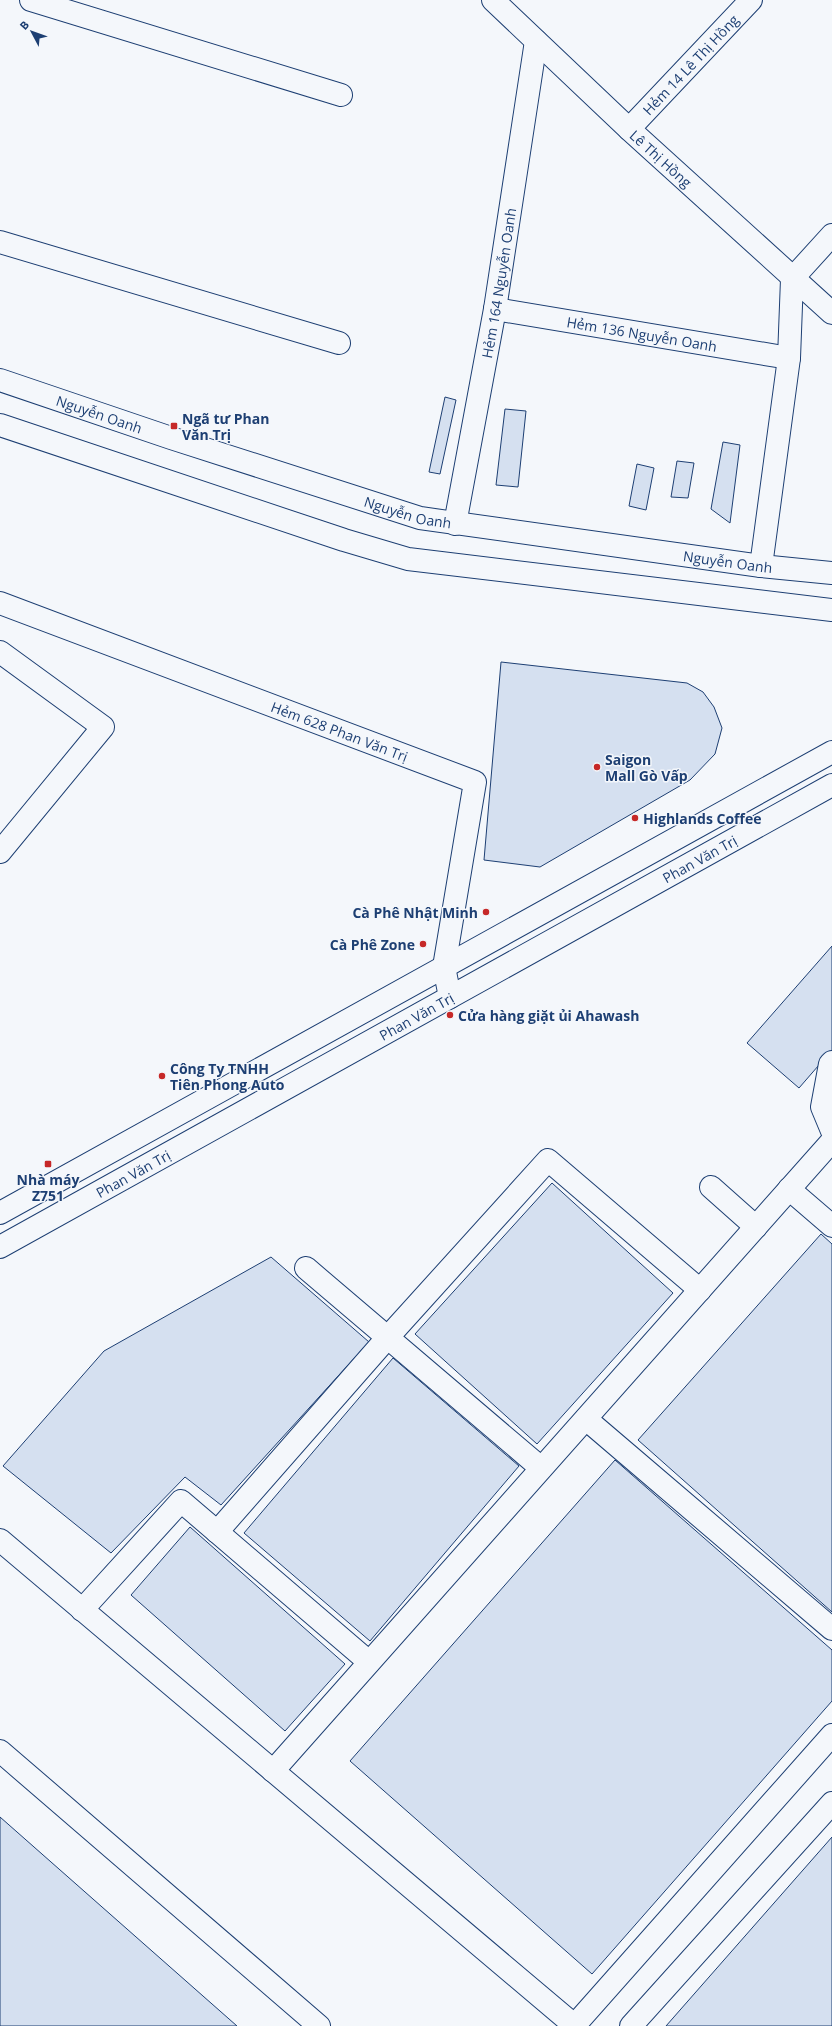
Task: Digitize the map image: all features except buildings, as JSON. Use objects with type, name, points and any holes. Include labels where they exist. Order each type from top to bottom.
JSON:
[{"type":"main road","points":[[31,0],[341,95]]},
{"type":"main road","name":"Lê Thị Hồng","points":[[493,0],[628,129],[832,314]]},
{"type":"main road","name":"Hẻm 14 Lê Thị Hồng","points":[[628,129],[751,0]]},
{"type":"main road","name":"Hẻm 164 Nguyễn Oanh","points":[[455,524],[495,309],[536,41]]},
{"type":"main road","points":[[761,566],[789,358],[792,278],[832,235]]},
{"type":"main road","points":[[0,242],[339,343]]},
{"type":"main road","name":"Hẻm 136 Nguyễn Oanh","points":[[495,309],[789,358]]},
{"type":"main road","name":"Nguyễn Oanh","points":[[0,380],[171,438],[420,518],[761,566],[832,573]]},
{"type":"main road","points":[[0,425],[336,537],[408,559],[832,610]]},
{"type":"main road","name":"Hẻm 628 Phan Văn Trị","points":[[0,603],[475,782],[444,967],[450,997]]},
{"type":"main road","points":[[0,652],[103,726],[0,852]]},
{"type":"main road","name":"Phan Văn Trị","points":[[0,1213],[832,752]]},
{"type":"main road","name":"Phan Văn Trị","points":[[0,1247],[832,785]]},
{"type":"main road","points":[[832,1062],[830,1064],[822,1107],[832,1131]]},
{"type":"main road","points":[[273,1771],[832,1141]]},
{"type":"main road","points":[[217,1532],[388,1337],[548,1160],[700,1290]]},
{"type":"main road","points":[[711,1187],[756,1227]]},
{"type":"main road","points":[[789,1190],[832,1226]]},
{"type":"main road","points":[[306,1268],[541,1468]]},
{"type":"main road","points":[[586,1419],[832,1629]]},
{"type":"main road","points":[[82,1610],[181,1501],[369,1662]]},
{"type":"main road","points":[[0,1540],[575,2026],[832,1735]]},
{"type":"main road","points":[[0,1751],[319,2026]]},
{"type":"main road","points":[[631,2026],[832,1803]]},
{"type":"place","name":"Ngã tư Phan Văn Trị","points":[[174,426]]},
{"type":"place","name":"Saigon Mall Gò Vấp","points":[[597,767]]},
{"type":"place","name":"Highlands Coffee","points":[[635,818]]},
{"type":"place","name":"Cà Phê Nhật Minh","points":[[486,912]]},
{"type":"place","name":"Cà Phê Zone","points":[[423,944]]},
{"type":"place","name":"Cửa hàng giặt ủi Ahawash","points":[[450,1015]]},
{"type":"place","name":"Công Ty TNHH Tiên Phong Auto","points":[[162,1076]]},
{"type":"place","name":"Nhà máy Z751","points":[[48,1164]]}]
